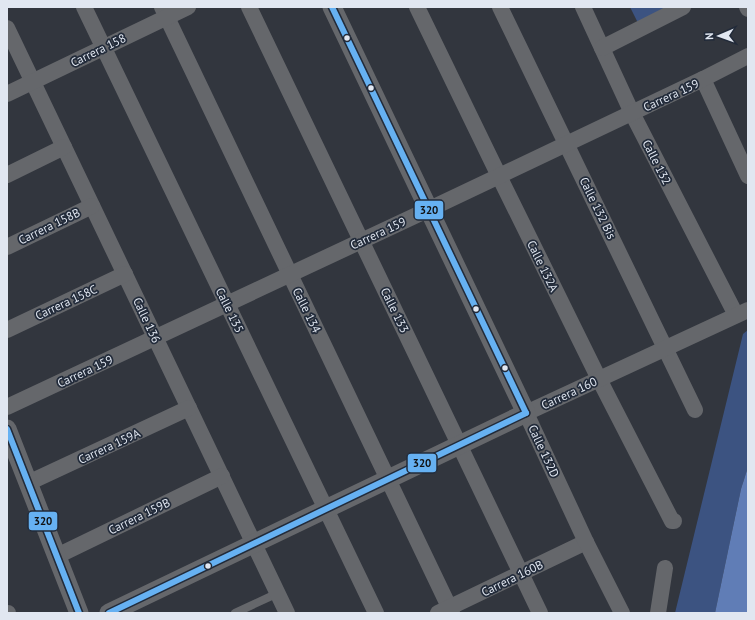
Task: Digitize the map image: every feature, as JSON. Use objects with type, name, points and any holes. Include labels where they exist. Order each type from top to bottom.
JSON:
[{"type":"street","name":"Calle 135","points":[[84,7],[376,613]]},
{"type":"street","name":"Carrera 158","points":[[7,94],[103,48],[164,12],[188,7]]},
{"type":"street","name":"Calle 133","points":[[249,7],[540,613]]},
{"type":"street","name":"Calle 132D","points":[[332,7],[586,542],[622,613]]},
{"type":"street","name":"Calle 132A","points":[[417,7],[599,379],[672,521],[674,521]]},
{"type":"street","name":"Calle 132 Bis","points":[[500,7],[695,410]]},
{"type":"street","name":"Calle 132","points":[[582,7],[632,113],[742,313]]},
{"type":"street","points":[[602,48],[683,7]]},
{"type":"street","name":"Calle 134","points":[[164,12],[388,479],[446,611]]},
{"type":"street","name":"Calle 136","points":[[7,28],[222,476],[278,594],[285,612]]},
{"type":"street","name":"Carrera 159","points":[[7,407],[428,210],[703,79],[748,56]]},
{"type":"street","points":[[703,79],[748,176]]},
{"type":"street","points":[[7,175],[64,147]]},
{"type":"street","name":"Carrera 158B","points":[[7,247],[92,206]]},
{"type":"street","name":"Carrera 158C","points":[[7,330],[125,274]]},
{"type":"street","name":"Carrera 160","points":[[109,613],[526,413],[742,313]]},
{"type":"street","name":"Carrera 159A","points":[[28,484],[189,408]]},
{"type":"street","points":[[7,429],[78,613]]},
{"type":"street","name":"Carrera 159B","points":[[56,556],[222,476]]},
{"type":"street","name":"Carrera 160B","points":[[446,611],[586,542]]},
{"type":"street","points":[[658,613],[665,568]]},
{"type":"lane","points":[[235,613],[278,594]]},
{"type":"shaded area","points":[[630,7],[683,7],[641,29]]},
{"type":"shaded area","points":[[748,330],[748,467],[741,489],[715,613],[675,613],[743,334]]},
{"type":"shaded area","points":[[748,467],[748,613],[715,613],[741,489]]},
{"type":"transit line","name":"320","points":[[332,7],[526,413]]},
{"type":"transit line","name":"320","points":[[109,613],[526,413]]},
{"type":"transit line","name":"320","points":[[7,429],[79,613]]}]
